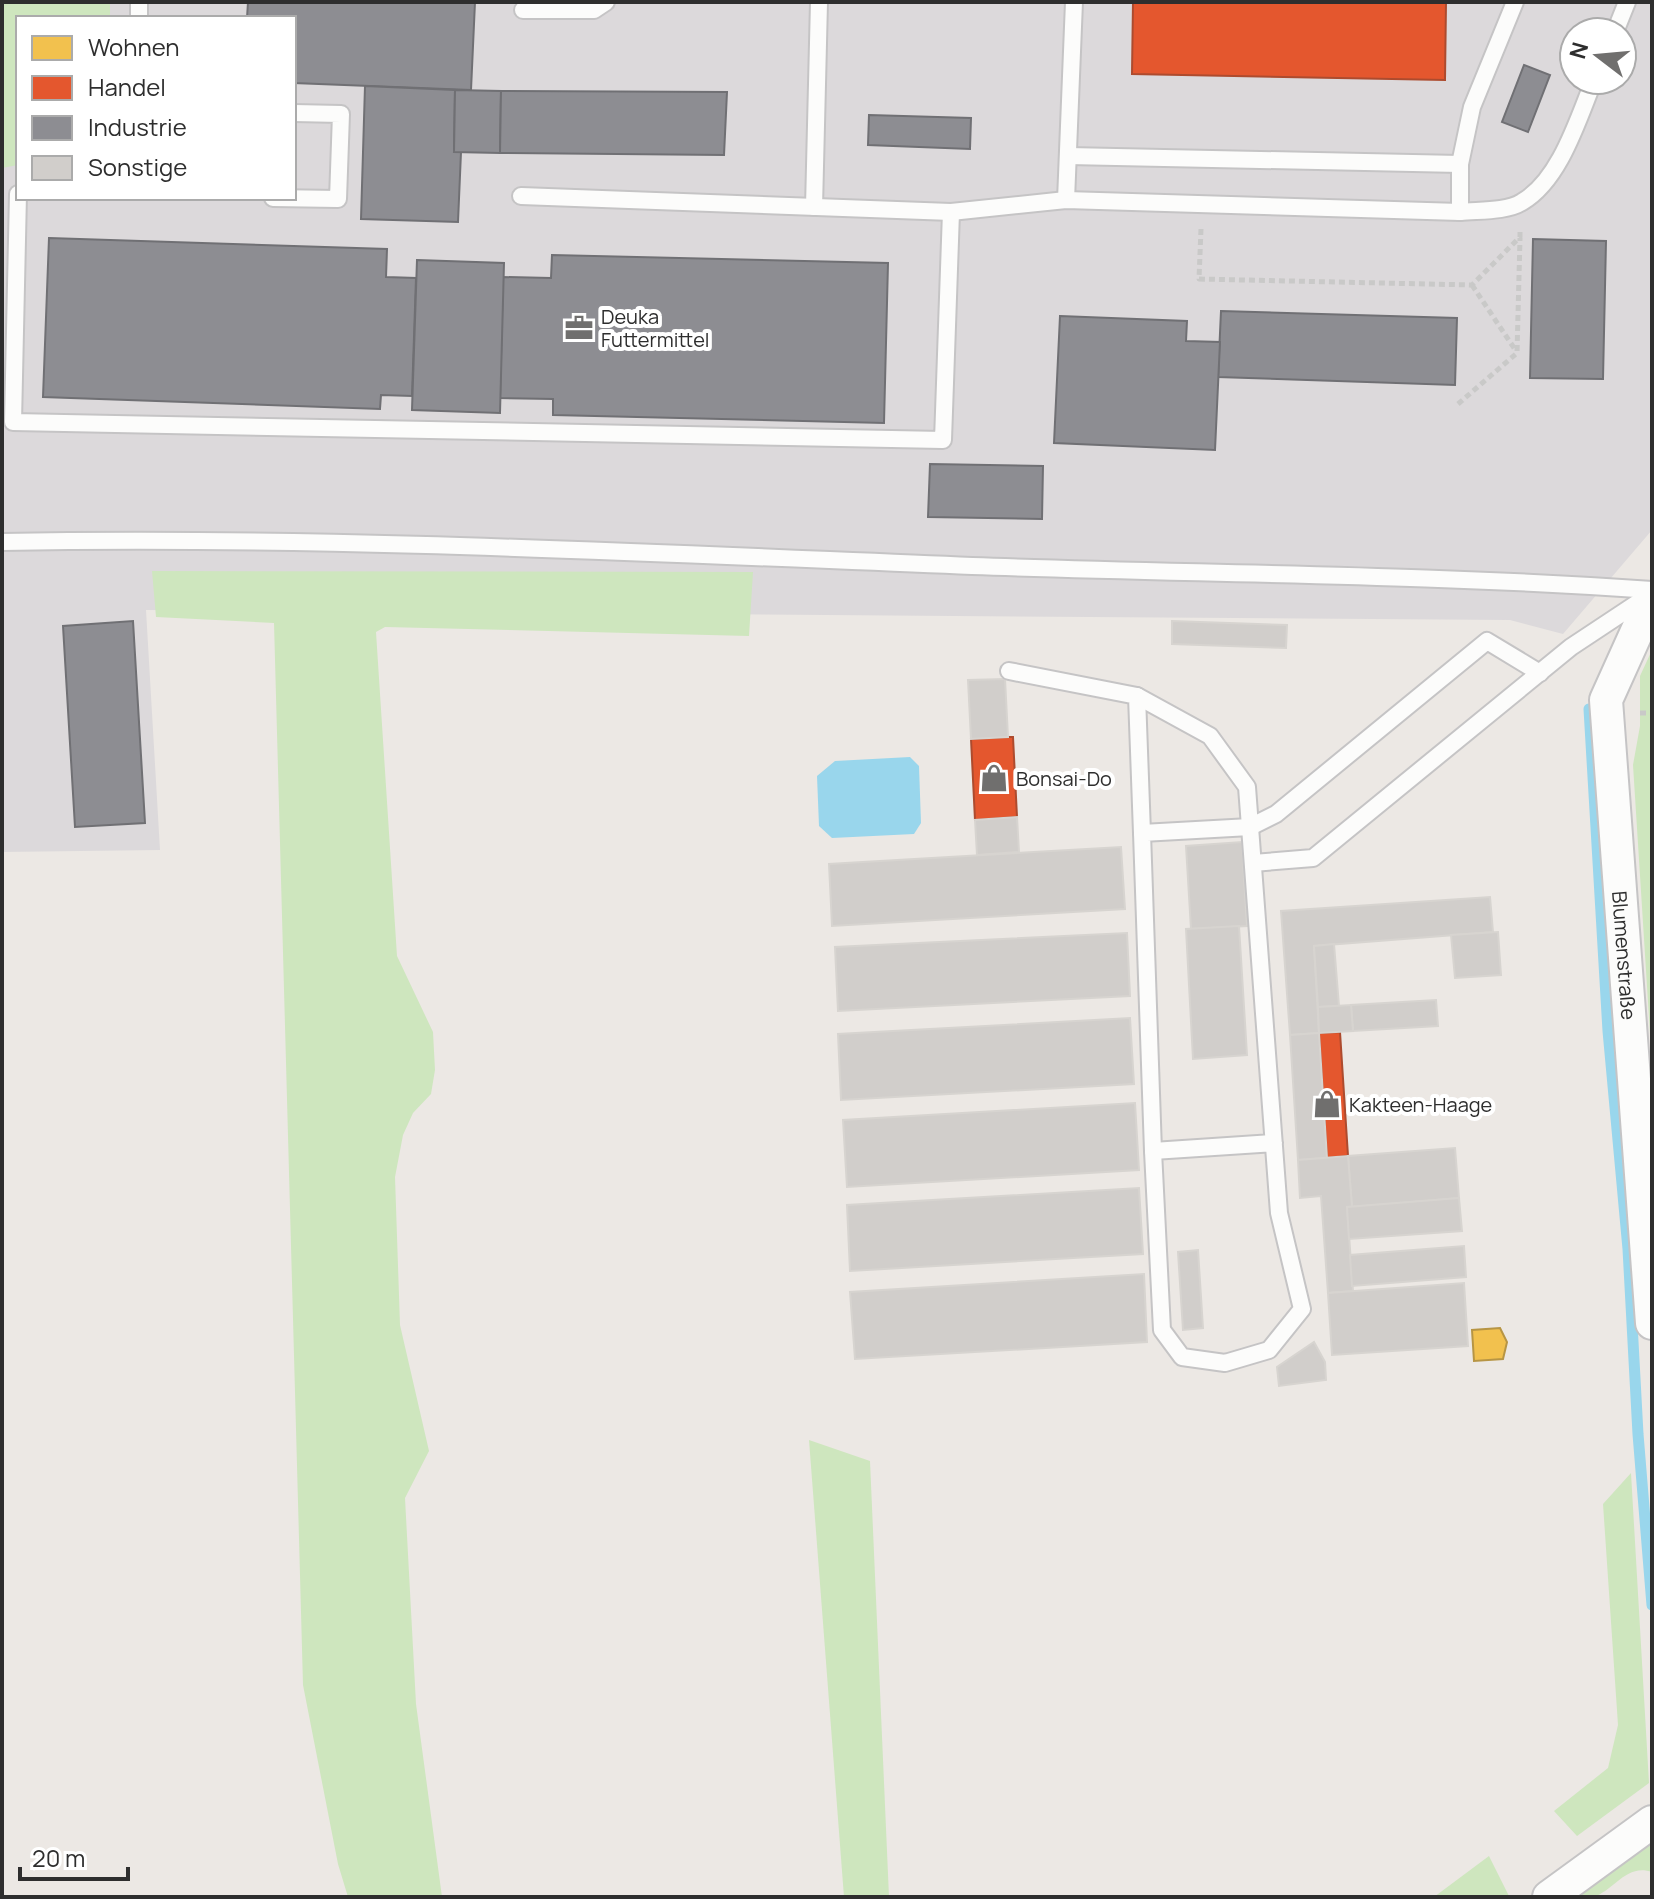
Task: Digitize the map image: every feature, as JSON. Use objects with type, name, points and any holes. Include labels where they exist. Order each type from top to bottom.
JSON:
[{"type":"street","name":"Blumenstraße","points":[[1652,594],[1606,700],[1652,1323]]},
{"type":"street","points":[[1549,1897],[1652,1822]]},
{"type":"lane","points":[[523,10],[594,10],[606,2]]},
{"type":"lane","points":[[814,207],[819,2]]},
{"type":"lane","points":[[1066,200],[1074,2]]},
{"type":"lane","points":[[1460,212],[1460,164],[1472,107],[1515,2]]},
{"type":"lane","points":[[521,196],[951,212],[1066,200],[1460,212],[1521,203],[1547,179],[1563,154],[1587,96]]},
{"type":"lane","points":[[296,113],[341,114],[338,199],[296,198]]},
{"type":"lane","points":[[1068,156],[1460,164]]},
{"type":"lane","points":[[18,200],[13,422],[943,440],[951,212]]},
{"type":"lane","points":[[2,542],[107,540],[459,546],[1130,571],[1510,580],[1652,594]]},
{"type":"lane","points":[[1253,863],[1313,858],[1571,647],[1652,594]]},
{"type":"lane","points":[[1142,833],[1250,827],[1276,814],[1487,641],[1540,673]]},
{"type":"lane","points":[[1009,671],[1137,696],[1210,736],[1247,787],[1279,1213],[1302,1309],[1269,1350],[1225,1363],[1182,1357],[1162,1330],[1137,696]]},
{"type":"lane","points":[[1153,1151],[1274,1143]]},
{"type":"path","points":[[1458,404],[1517,353],[1521,203]]},
{"type":"path","points":[[1203,204],[1199,279],[1472,285],[1520,237]]},
{"type":"path","points":[[1472,285],[1517,353]]},
{"type":"shaded area","points":[[2,2],[1652,2],[1652,530],[1563,634],[1510,620],[146,610],[160,850],[2,852]]},
{"type":"green space","points":[[2,2],[110,2],[110,16],[16,16],[16,165],[2,168]]},
{"type":"green space","points":[[152,571],[753,572],[749,636],[385,627],[376,632],[397,956],[433,1032],[435,1070],[431,1094],[413,1113],[403,1135],[395,1177],[400,1325],[429,1451],[405,1498],[416,1704],[442,1897],[348,1897],[338,1864],[303,1685],[274,623],[156,617]]},
{"type":"green space","points":[[1652,650],[1652,1065],[1633,765],[1640,726],[1640,676]]},
{"type":"green space","points":[[809,1440],[870,1461],[889,1897],[844,1897]]},
{"type":"green space","points":[[1631,1473],[1649,1783],[1577,1836],[1554,1811],[1608,1768],[1618,1725],[1603,1504]]},
{"type":"green space","points":[[1652,1839],[1652,1872],[1643,1870],[1627,1874],[1593,1897],[1566,1897]]},
{"type":"green space","points":[[1489,1856],[1509,1896],[1434,1897]]},
{"type":"water","points":[[910,757],[919,766],[921,823],[914,834],[832,838],[819,826],[817,776],[835,761]]},
{"type":"building: Wohnen","points":[[1500,1328],[1507,1342],[1503,1359],[1474,1361],[1472,1330]]},
{"type":"building: Handel","points":[[1133,2],[1446,2],[1445,80],[1132,74]]},
{"type":"building: Handel","name":"Bonsai-Do","points":[[1013,737],[1017,817],[975,820],[971,739]]},
{"type":"building: Handel","points":[[1340,1032],[1348,1156],[1327,1158],[1319,1033]]},
{"type":"building: Industrie","points":[[248,2],[475,2],[471,90],[296,83],[296,16],[247,16]]},
{"type":"building: Industrie","points":[[1524,65],[1550,75],[1528,132],[1502,122]]},
{"type":"building: Industrie","points":[[365,86],[455,90],[454,152],[461,152],[458,222],[361,219]]},
{"type":"building: Industrie","points":[[455,90],[501,91],[500,153],[454,152]]},
{"type":"building: Industrie","points":[[501,91],[727,92],[724,155],[500,153]]},
{"type":"building: Industrie","points":[[869,115],[971,118],[970,149],[868,145]]},
{"type":"building: Industrie","points":[[49,238],[387,249],[386,277],[416,278],[412,396],[381,395],[380,409],[43,397]]},
{"type":"building: Industrie","points":[[1533,239],[1606,241],[1603,379],[1530,378]]},
{"type":"building: Industrie","points":[[552,255],[888,263],[884,423],[553,415],[553,399],[500,398],[503,277],[551,278]]},
{"type":"building: Industrie","points":[[417,260],[504,263],[500,413],[412,410]]},
{"type":"building: Industrie","points":[[1221,311],[1457,318],[1455,385],[1218,377]]},
{"type":"building: Industrie","points":[[1060,316],[1187,321],[1186,341],[1220,342],[1215,450],[1054,443]]},
{"type":"building: Industrie","points":[[930,464],[1043,466],[1042,519],[928,517]]},
{"type":"building: Industrie","points":[[133,621],[145,823],[75,827],[63,626]]},
{"type":"building: Sonstige","points":[[1172,621],[1287,625],[1286,648],[1172,644]]},
{"type":"building: Sonstige","points":[[1005,679],[1008,737],[971,739],[968,680]]},
{"type":"building: Sonstige","points":[[1017,817],[1019,852],[977,855],[975,820]]},
{"type":"building: Sonstige","points":[[1242,842],[1247,926],[1191,929],[1186,846]]},
{"type":"building: Sonstige","points":[[1121,847],[1125,909],[832,926],[829,864]]},
{"type":"building: Sonstige","points":[[1490,897],[1493,932],[1314,946],[1319,1033],[1290,1035],[1281,911]]},
{"type":"building: Sonstige","points":[[1239,926],[1247,1055],[1193,1059],[1186,929]]},
{"type":"building: Sonstige","points":[[1498,932],[1501,975],[1455,978],[1451,935]]},
{"type":"building: Sonstige","points":[[1127,933],[1130,996],[838,1011],[835,947]]},
{"type":"building: Sonstige","points":[[1334,944],[1339,1006],[1318,1007],[1314,946]]},
{"type":"building: Sonstige","points":[[1436,1000],[1438,1026],[1353,1031],[1351,1005]]},
{"type":"building: Sonstige","points":[[1351,1005],[1353,1031],[1319,1033],[1318,1007]]},
{"type":"building: Sonstige","points":[[1130,1018],[1134,1084],[841,1100],[838,1034]]},
{"type":"building: Sonstige","points":[[1319,1033],[1327,1158],[1298,1160],[1290,1035]]},
{"type":"building: Sonstige","points":[[1135,1103],[1139,1170],[847,1187],[843,1120]]},
{"type":"building: Sonstige","points":[[1455,1148],[1459,1198],[1352,1207],[1348,1156]]},
{"type":"building: Sonstige","points":[[1348,1156],[1352,1207],[1347,1207],[1353,1291],[1328,1293],[1321,1196],[1300,1198],[1298,1160]]},
{"type":"building: Sonstige","points":[[1139,1188],[1143,1254],[850,1271],[847,1205]]},
{"type":"building: Sonstige","points":[[1459,1198],[1462,1231],[1349,1239],[1347,1207]]},
{"type":"building: Sonstige","points":[[1464,1246],[1466,1277],[1352,1286],[1350,1255]]},
{"type":"building: Sonstige","points":[[1198,1250],[1203,1328],[1183,1330],[1178,1252]]},
{"type":"building: Sonstige","points":[[1144,1274],[1147,1342],[855,1359],[850,1292]]},
{"type":"building: Sonstige","points":[[1464,1283],[1468,1346],[1332,1355],[1328,1293]]},
{"type":"building: Sonstige","points":[[1314,1342],[1325,1362],[1326,1380],[1279,1386],[1277,1367]]},
{"type":"waterway","points":[[1589,709],[1608,1031],[1628,1249],[1638,1434],[1652,1605]]},
{"type":"place","name":"Deuka Futtermittel","points":[[579,328]]},
{"type":"place","name":"Bonsai-Do","points":[[994,778]]},
{"type":"place","name":"Kakteen-Haage","points":[[1327,1104]]}]
